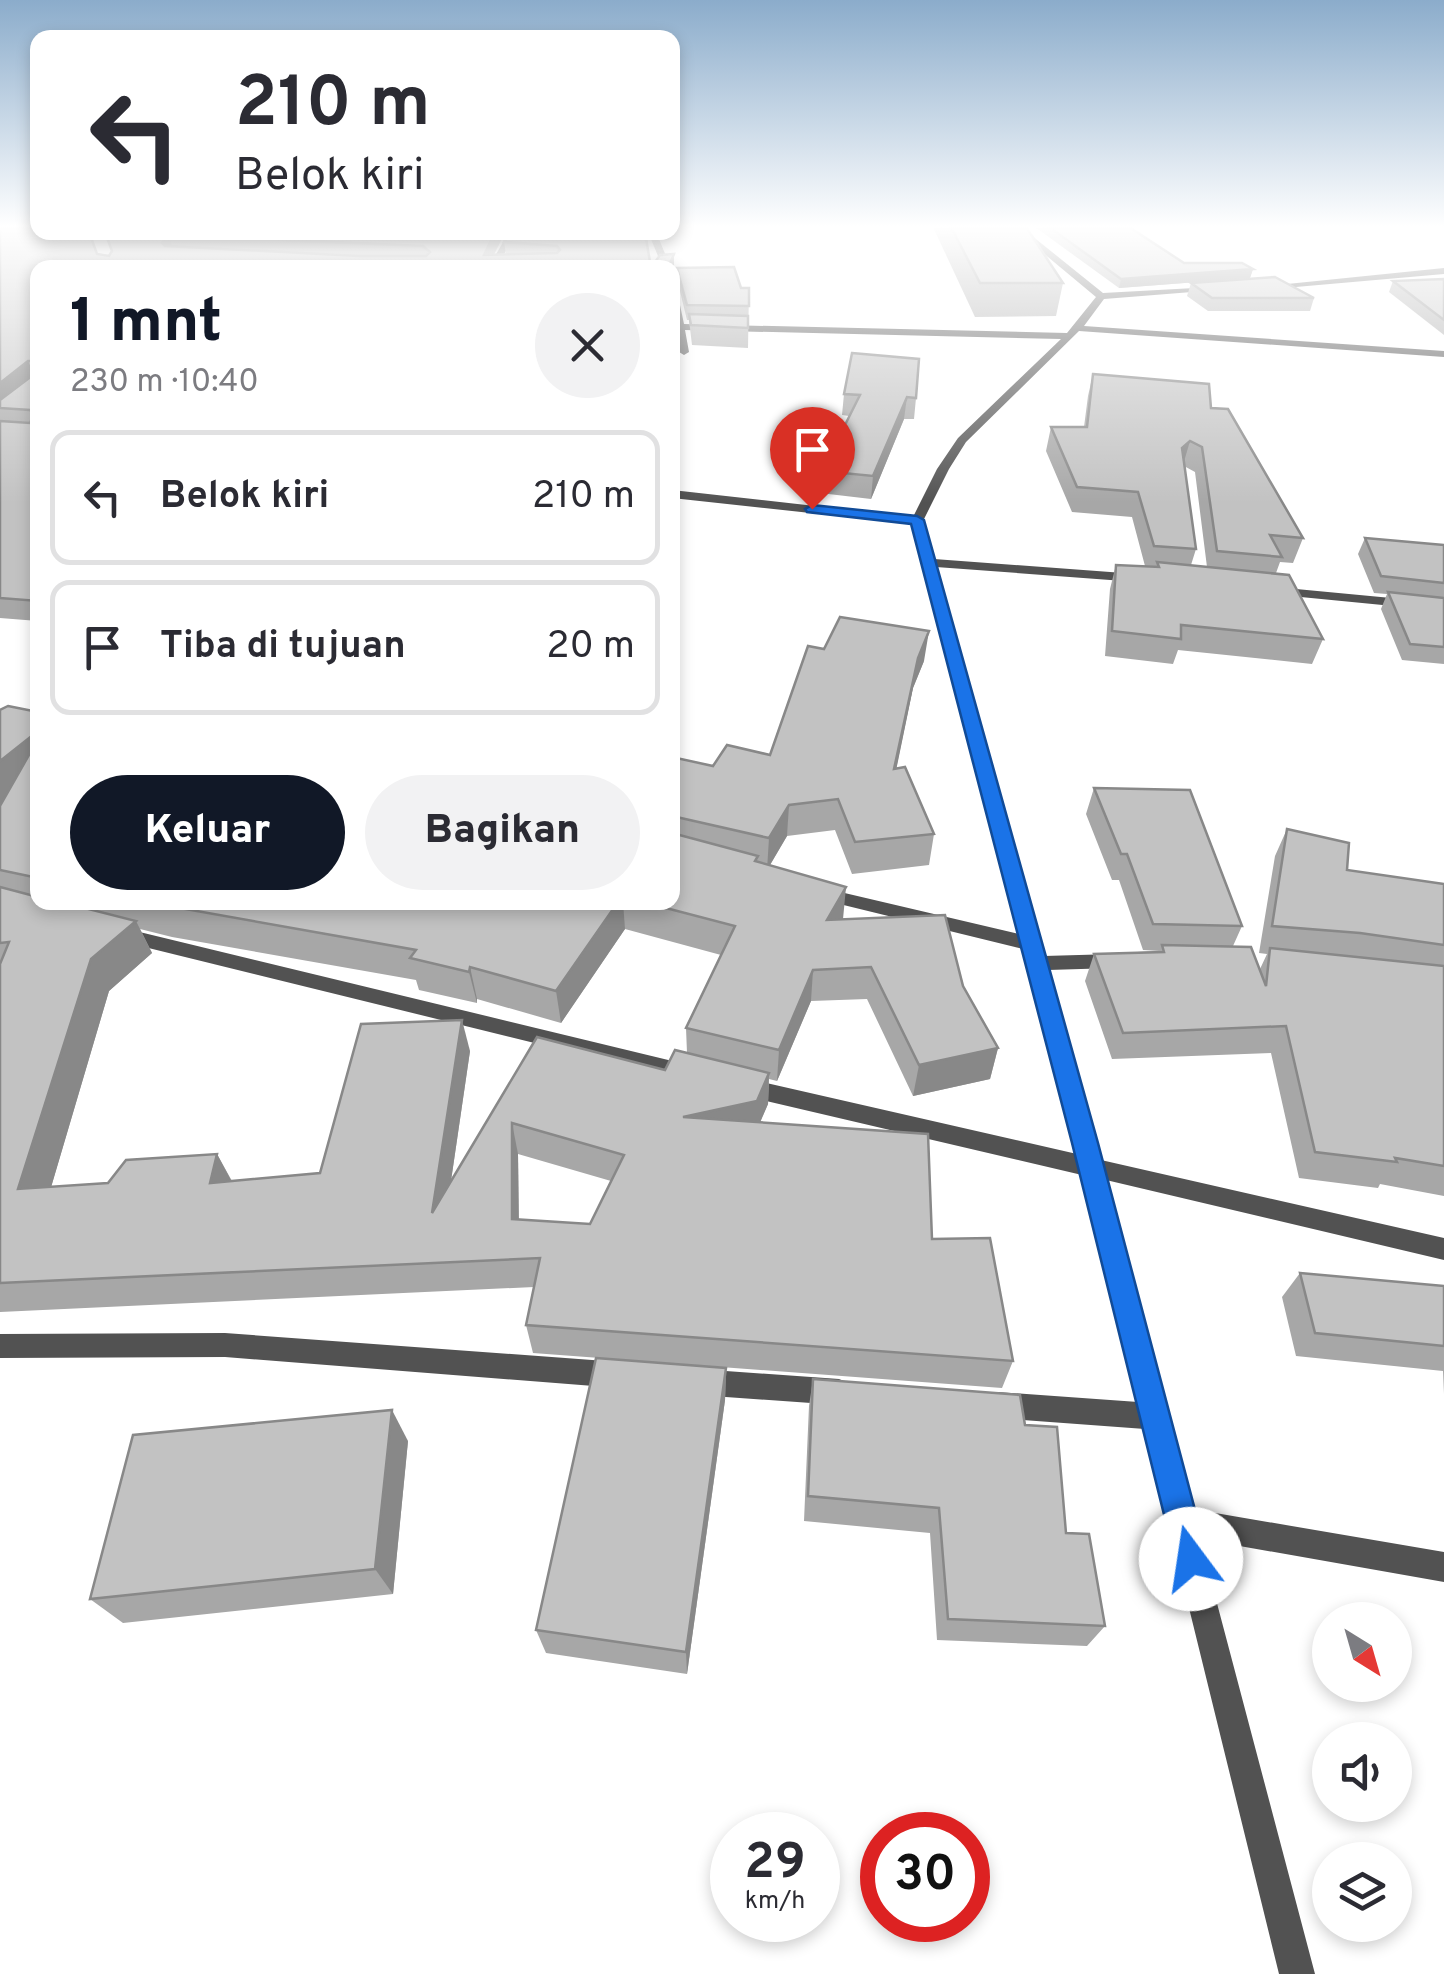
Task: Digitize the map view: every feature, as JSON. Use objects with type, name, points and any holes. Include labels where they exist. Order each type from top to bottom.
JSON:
[{"type":"street","points":[[1081,319],[963,439],[937,478],[917,520],[1091,1167],[1298,1974]]},
{"type":"street","points":[[680,327],[1070,332],[1381,345],[1444,354]]},
{"type":"street","points":[[680,335],[684,352]]},
{"type":"street","points":[[680,495],[917,520]]},
{"type":"street","points":[[929,562],[1154,580]]},
{"type":"street","points":[[1265,590],[1444,607]]},
{"type":"street","points":[[797,888],[1034,954],[1127,960]]},
{"type":"street","points":[[93,928],[721,1081],[1444,1248]]},
{"type":"street","points":[[0,1346],[224,1344],[640,1377]]},
{"type":"street","points":[[680,1380],[858,1394]]},
{"type":"street","points":[[977,1403],[1155,1417]]},
{"type":"street","points":[[1182,1522],[1444,1567]]},
{"type":"building","points":[[0,319],[30,319],[28,361],[0,383]]},
{"type":"building","points":[[690,319],[748,319],[748,328],[691,325]]},
{"type":"building","points":[[852,353],[919,359],[916,398],[907,397],[873,476],[822,471],[860,395],[844,394]]},
{"type":"building","points":[[1093,374],[1209,384],[1211,408],[1228,409],[1303,538],[1270,535],[1282,557],[1217,551],[1202,447],[1190,441],[1182,448],[1196,549],[1154,546],[1138,492],[1077,487],[1051,427],[1087,427]]},
{"type":"building","points":[[30,377],[30,410],[0,408],[0,400]]},
{"type":"building","points":[[0,421],[30,423],[30,600],[0,598]]},
{"type":"building","points":[[1365,538],[1444,545],[1444,583],[1381,576]]},
{"type":"building","points":[[1157,562],[1289,575],[1323,639],[1181,625],[1181,639],[1112,631],[1116,565],[1159,567]]},
{"type":"building","points":[[1388,592],[1444,598],[1444,647],[1410,644]]},
{"type":"building","points":[[840,617],[929,631],[918,658],[894,769],[905,767],[934,834],[855,842],[838,799],[789,805],[769,838],[680,818],[680,759],[713,766],[727,745],[770,755],[808,646],[824,649]]},
{"type":"building","points":[[8,706],[30,710],[30,737],[0,761],[0,710]]},
{"type":"building","points":[[30,753],[30,876],[0,870],[0,806]]},
{"type":"building","points":[[1094,788],[1190,790],[1242,926],[1153,924],[1127,854],[1121,854]]},
{"type":"building","points":[[1287,829],[1349,843],[1347,870],[1444,884],[1444,945],[1272,926]]},
{"type":"building","points":[[680,835],[758,856],[755,861],[846,887],[827,920],[945,915],[963,986],[998,1048],[919,1065],[871,967],[813,970],[779,1050],[686,1028],[735,926],[674,910],[680,910]]},
{"type":"building","points":[[0,887],[30,895],[30,910],[93,910],[136,921],[91,959],[18,1189],[108,1183],[126,1160],[217,1154],[210,1183],[320,1173],[361,1024],[462,1020],[432,1213],[537,1037],[665,1070],[675,1050],[769,1073],[757,1101],[683,1117],[928,1134],[932,1239],[990,1238],[1013,1361],[526,1325],[540,1258],[0,1283],[0,964],[9,942],[0,943]],"holes":[[[512,1123],[624,1155],[590,1224],[512,1219]]]},
{"type":"building","points":[[191,910],[612,910],[556,991],[470,967],[469,972],[410,958],[416,950]]},
{"type":"building","points":[[1162,945],[1251,947],[1266,986],[1270,948],[1444,966],[1444,1166],[1315,1152],[1286,1026],[1123,1033],[1094,954],[1164,952]]},
{"type":"building","points":[[1300,1273],[1444,1286],[1444,1346],[1315,1333]]},
{"type":"building","points":[[596,1358],[726,1368],[686,1652],[536,1630]]},
{"type":"building","points":[[813,1379],[1020,1395],[1025,1425],[1057,1427],[1066,1533],[1089,1534],[1105,1626],[948,1619],[939,1508],[808,1496]]},
{"type":"building","points":[[392,1410],[375,1569],[90,1599],[133,1435]]},
{"type":"route","points":[[812,509],[917,520],[1085,1143],[1191,1559]]}]
